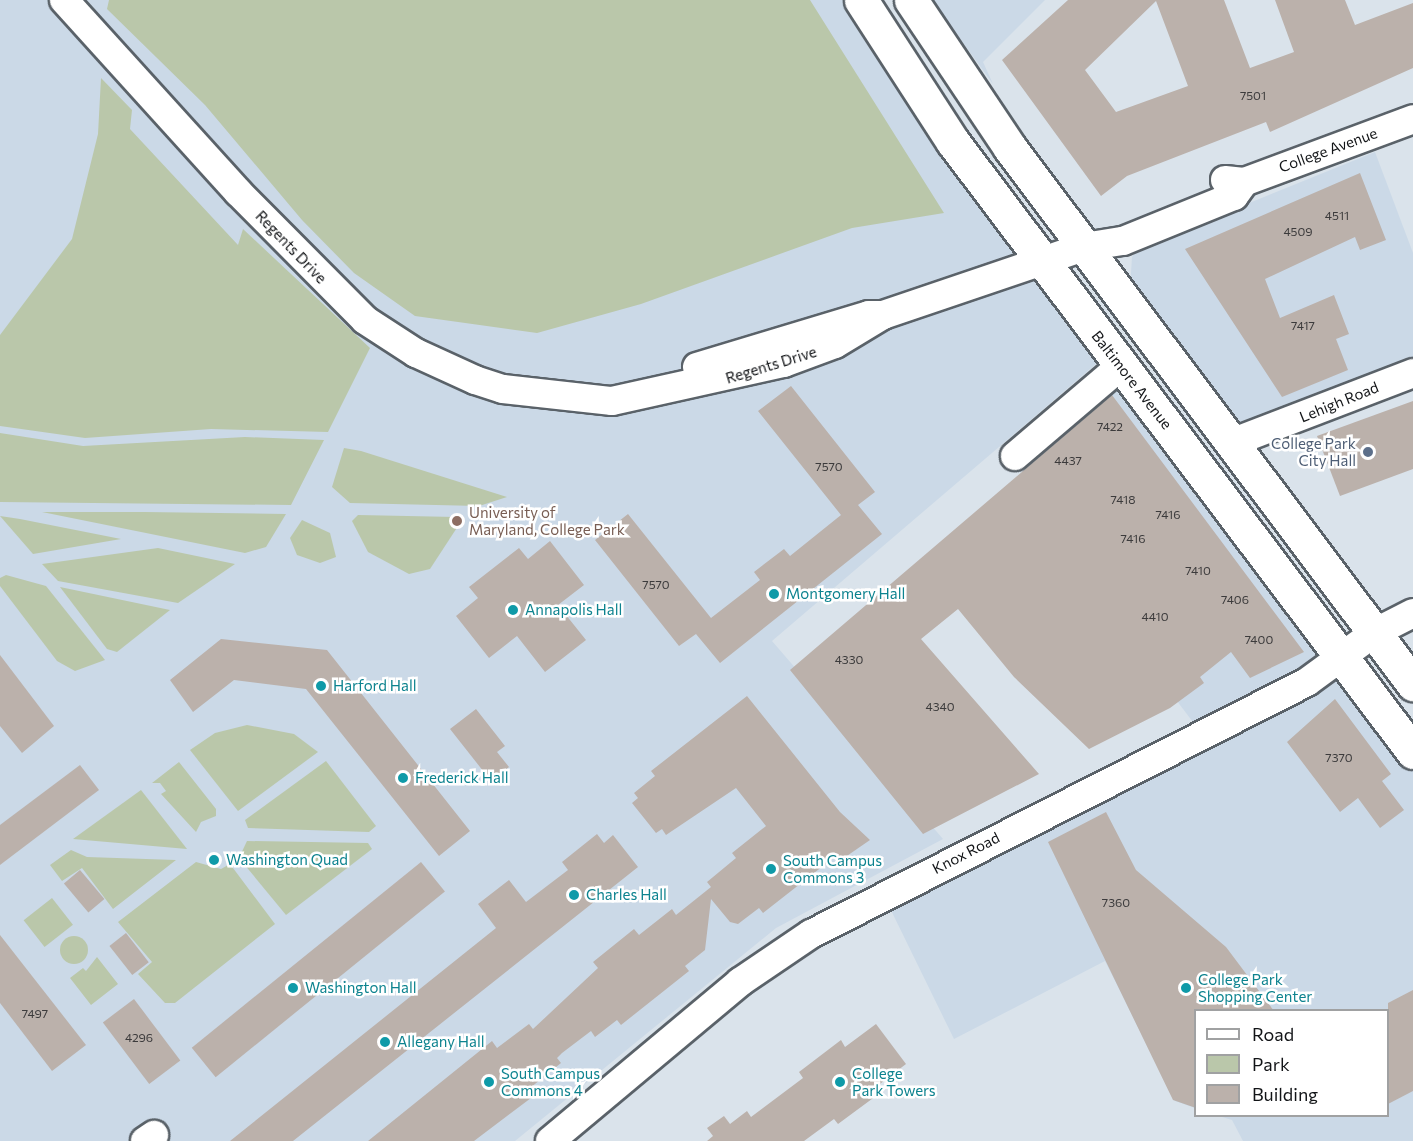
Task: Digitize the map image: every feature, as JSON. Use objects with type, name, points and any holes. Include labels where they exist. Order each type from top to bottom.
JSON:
[{"type":"main road","name":"Baltimore Avenue","points":[[861,0],[953,142],[1413,752]]},
{"type":"main road","points":[[911,0],[1096,244],[1232,443],[1413,684]]},
{"type":"street","name":"Regents Drive","points":[[63,0],[325,282],[389,337],[475,380],[503,389],[581,395],[883,315],[1096,244]]},
{"type":"street","name":"College Avenue","points":[[1096,244],[1123,241],[1234,196],[1244,182],[1413,119]]},
{"type":"street","points":[[1015,456],[1122,365]]},
{"type":"street","name":"Lehigh Road","points":[[1232,443],[1413,373]]},
{"type":"street","name":"Knox Road","points":[[550,1141],[740,982],[811,934],[1307,682],[1374,633],[1413,613]]},
{"type":"shaded area","name":"University of Maryland, College Park","points":[[0,0],[874,0],[1082,292],[1103,358],[772,641],[943,839],[776,928],[515,1141],[0,1141]]},
{"type":"shaded area","points":[[932,0],[1045,0],[983,62],[993,84]]},
{"type":"shaded area","points":[[1375,152],[1413,253],[1413,357],[1231,426],[1130,290],[1132,257],[1138,248]]},
{"type":"shaded area","name":"College Park Shopping Center","points":[[1122,365],[1413,752],[1413,1141],[1243,1141],[1232,1120],[1222,1117],[1389,1117],[1389,1009],[1194,1009],[1194,1108],[1175,1101],[1105,961],[954,1039],[884,896],[1202,734],[1102,602],[1086,539],[1010,455]]},
{"type":"green space","points":[[109,0],[810,0],[944,213],[852,228],[641,304],[537,333],[415,316],[354,273],[302,220],[205,105],[107,9]]},
{"type":"green space","points":[[101,78],[132,110],[130,129],[238,245],[243,229],[370,348],[328,432],[211,429],[85,438],[0,426],[0,335],[72,239],[98,134]]},
{"type":"green space","points":[[0,433],[83,446],[245,437],[324,440],[291,505],[0,502]]},
{"type":"green space","points":[[344,448],[361,451],[507,497],[479,506],[350,503],[332,487]]},
{"type":"green space","points":[[42,512],[286,514],[266,547],[245,553]]},
{"type":"green space","points":[[358,515],[456,517],[462,520],[430,569],[409,574],[368,552],[352,521]]},
{"type":"green space","points":[[0,516],[20,519],[121,539],[33,554]]},
{"type":"green space","points":[[302,520],[330,533],[336,557],[320,563],[297,555],[290,538]]},
{"type":"green space","points":[[158,548],[235,564],[178,603],[58,581],[42,564]]},
{"type":"green space","points":[[6,575],[46,586],[105,660],[75,671],[57,661],[0,586],[0,578]]},
{"type":"green space","points":[[60,587],[170,610],[117,652],[107,649]]},
{"type":"green space","points":[[247,725],[294,734],[318,752],[238,811],[190,750],[215,733]]},
{"type":"green space","points":[[326,761],[376,826],[369,832],[248,828],[245,820]]},
{"type":"green space","points":[[179,762],[216,809],[216,816],[201,822],[196,832],[161,794],[166,791],[160,783],[152,783]]},
{"type":"green space","points":[[141,790],[187,849],[73,839]]},
{"type":"green space","points":[[247,841],[368,843],[372,849],[286,915],[239,858]]},
{"type":"green space","points":[[71,850],[87,857],[176,860],[113,909],[82,868],[62,881],[50,865]]},
{"type":"green space","points":[[196,862],[221,869],[230,864],[275,924],[175,1003],[165,1003],[138,974],[152,962],[118,922]]},
{"type":"green space","points":[[52,898],[73,925],[45,947],[24,920]]},
{"type":"green space","points":[[74,936],[84,940],[88,950],[84,960],[74,964],[64,960],[60,950],[64,940]]},
{"type":"green space","points":[[97,957],[118,984],[91,1005],[70,978],[83,968],[86,971]]},
{"type":"building","points":[[1068,0],[1224,0],[1250,68],[1294,52],[1275,0],[1345,0],[1355,25],[1413,3],[1413,68],[1270,132],[1266,122],[1127,176],[1101,196],[1002,60]],"holes":[[[1156,1],[1188,86],[1116,112],[1085,70]]]},
{"type":"building","points":[[1360,173],[1386,240],[1360,250],[1355,237],[1265,279],[1280,318],[1334,295],[1349,334],[1336,339],[1348,370],[1282,397],[1185,249]]},
{"type":"building","points":[[791,386],[875,492],[858,505],[882,534],[720,663],[696,634],[679,646],[595,540],[628,514],[711,618],[760,580],[754,572],[784,549],[790,556],[841,515],[758,411]]},
{"type":"building","points":[[1112,395],[1304,652],[1250,678],[1231,652],[1200,677],[1204,683],[1170,708],[1089,749],[1014,677],[958,609],[921,639],[1039,774],[923,834],[790,670]]},
{"type":"building","name":"College Park City Hall","points":[[1413,401],[1413,469],[1340,496],[1317,436]]},
{"type":"building","name":"Annapolis Hall","points":[[550,541],[584,585],[558,605],[586,640],[545,672],[517,636],[489,658],[456,616],[478,598],[469,587],[519,548],[528,559]]},
{"type":"building","points":[[221,639],[327,650],[470,831],[439,856],[306,689],[234,680],[193,712],[170,680]]},
{"type":"building","points":[[0,655],[54,726],[22,753],[0,726]]},
{"type":"building","name":"South Campus Commons 3","points":[[747,696],[840,812],[870,840],[841,860],[837,855],[763,913],[759,908],[738,924],[730,922],[711,899],[705,950],[685,966],[689,971],[621,1025],[617,1020],[595,1037],[591,1031],[562,1053],[557,1058],[561,1063],[530,1088],[535,1095],[474,1141],[368,1141],[492,1041],[497,1048],[529,1024],[533,1029],[598,968],[593,962],[634,929],[639,935],[672,909],[676,915],[711,887],[707,882],[736,858],[732,853],[766,826],[736,788],[666,835],[662,829],[656,833],[632,803],[638,798],[634,793],[655,776],[651,771]]},
{"type":"building","points":[[1335,699],[1391,774],[1382,781],[1404,810],[1380,828],[1358,798],[1340,812],[1287,742]]},
{"type":"building","points":[[476,709],[505,746],[497,752],[509,767],[491,781],[450,729]]},
{"type":"building","points":[[80,765],[99,790],[0,865],[0,825]]},
{"type":"building","name":"College Park Shopping Center","points":[[1106,812],[1136,870],[1226,947],[1272,1009],[1194,1009],[1194,1107],[1173,1100],[1048,842]]},
{"type":"building","points":[[597,834],[604,843],[613,835],[638,867],[293,1141],[230,1141],[496,928],[478,904],[509,880],[526,902],[568,870],[562,862]]},
{"type":"building","name":"Washington Hall","points":[[421,862],[445,892],[216,1077],[192,1048]]},
{"type":"building","points":[[80,870],[104,899],[88,913],[64,883]]},
{"type":"building","points":[[126,933],[149,962],[132,975],[109,946]]},
{"type":"building","points":[[0,935],[86,1045],[52,1071],[0,1003]]},
{"type":"building","points":[[1413,990],[1413,1091],[1389,1103],[1389,1009],[1388,1003]]},
{"type":"building","points":[[134,999],[180,1060],[149,1084],[103,1022]]},
{"type":"building","name":"College Park Towers","points":[[876,1024],[906,1064],[876,1087],[880,1093],[838,1124],[834,1119],[804,1141],[707,1141],[713,1136],[707,1128],[724,1116],[730,1124],[747,1111],[751,1117],[803,1078],[799,1072],[841,1040],[845,1047]]},
{"type":"place","name":"College Park City Hall","points":[[1368,452]]},
{"type":"place","name":"University of Maryland, College Park","points":[[457,521]]},
{"type":"place","name":"Montgomery Hall","points":[[774,594]]},
{"type":"place","name":"Annapolis Hall","points":[[513,610]]},
{"type":"place","name":"Harford Hall","points":[[321,686]]},
{"type":"place","name":"Frederick Hall","points":[[403,778]]},
{"type":"place","name":"Washington Quad","points":[[214,860]]},
{"type":"place","name":"South Campus Commons 3","points":[[771,869]]},
{"type":"place","name":"Charles Hall","points":[[574,895]]},
{"type":"place","name":"Washington Hall","points":[[293,988]]},
{"type":"place","name":"College Park Shopping Center","points":[[1186,988]]},
{"type":"place","name":"Allegany Hall","points":[[385,1042]]},
{"type":"place","name":"South Campus Commons 4","points":[[489,1082]]},
{"type":"place","name":"College Park Towers","points":[[840,1082]]}]
